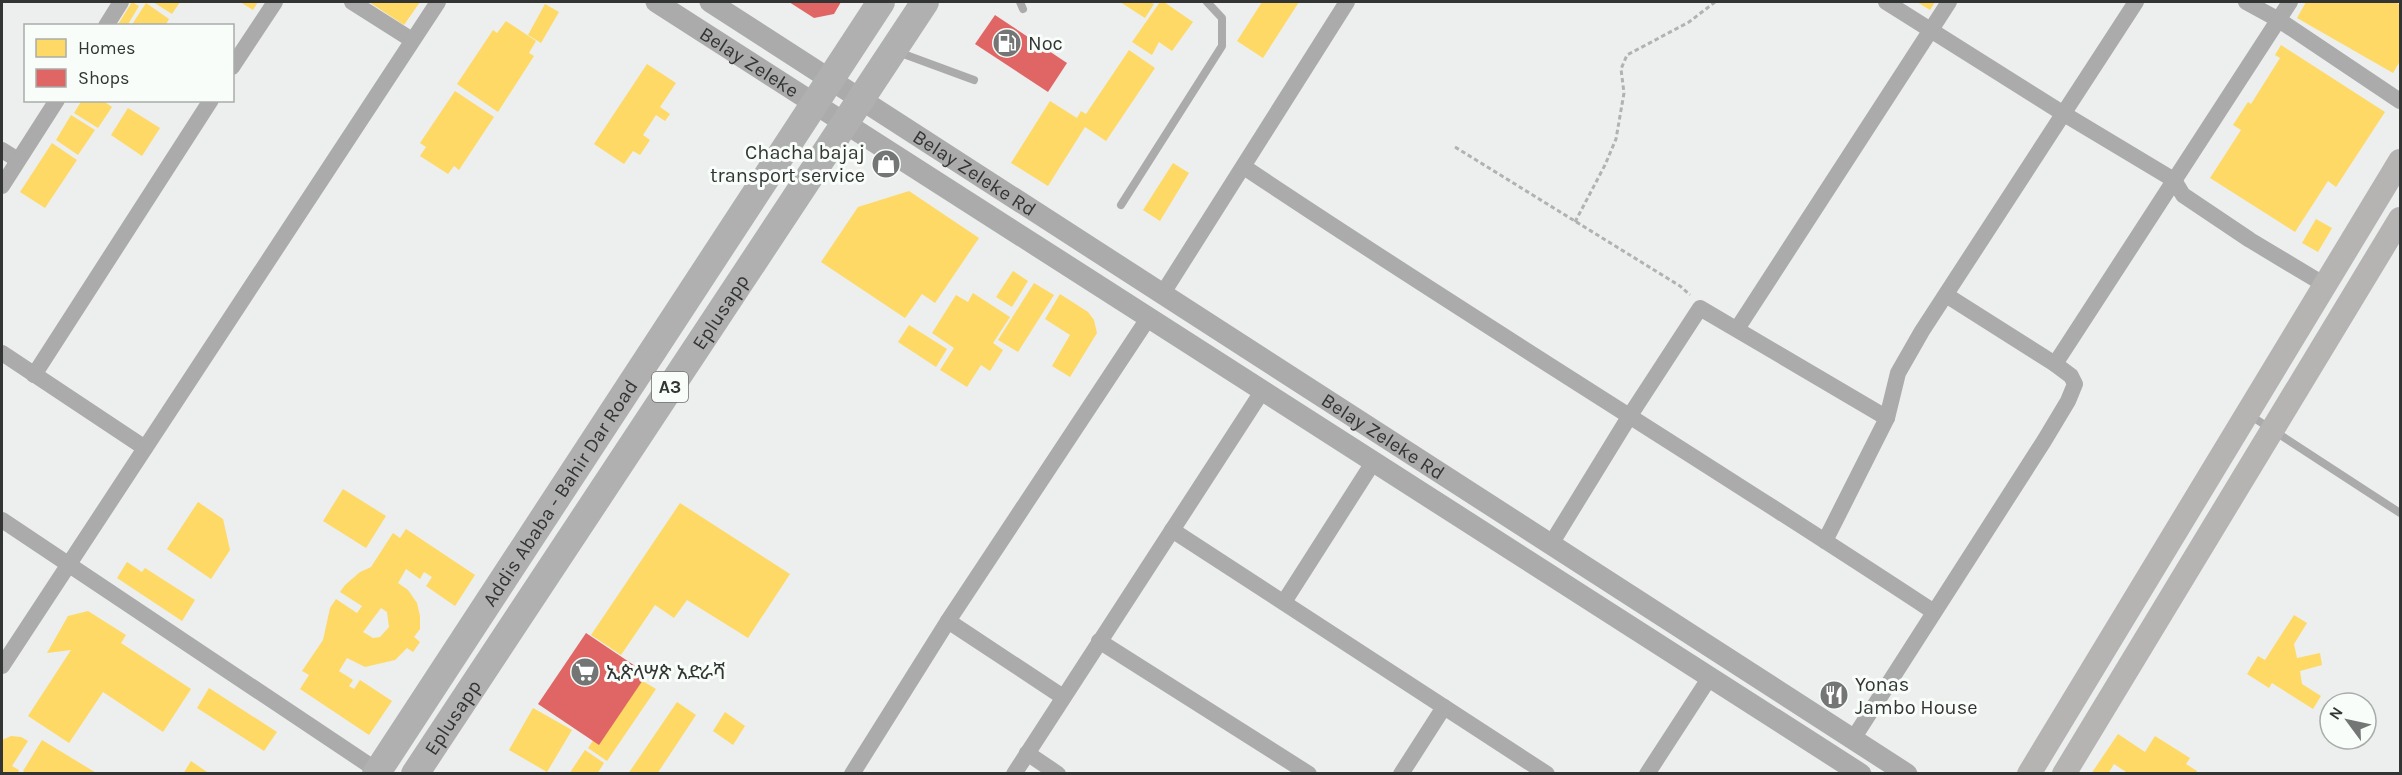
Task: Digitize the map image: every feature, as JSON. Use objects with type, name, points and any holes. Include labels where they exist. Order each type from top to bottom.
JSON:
[{"type":"highway","name":"Addis Ababa - Bahir Dar Road","points":[[381,773],[881,2]]},
{"type":"highway","name":"Eplusapp","points":[[416,774],[925,2]]},
{"type":"main road","points":[[2029,774],[2400,161]]},
{"type":"main road","points":[[2064,774],[2400,219]]},
{"type":"street","points":[[107,24],[121,2]]},
{"type":"street","points":[[234,64],[275,2]]},
{"type":"street","points":[[352,2],[412,40]]},
{"type":"street","points":[[2,666],[438,2]]},
{"type":"street","name":"Belay Zeleke","points":[[656,2],[844,122]]},
{"type":"street","name":"Belay Zeleke","points":[[710,2],[861,97]]},
{"type":"street","points":[[852,774],[948,621],[1149,317],[1347,2]]},
{"type":"street","points":[[1886,2],[2174,180],[2183,195],[2190,200],[2250,240],[2325,285]]},
{"type":"street","points":[[1737,329],[1949,2]]},
{"type":"street","points":[[1825,541],[1887,418],[1899,373],[1946,295],[2136,2]]},
{"type":"street","points":[[2246,2],[2279,20],[2400,101]]},
{"type":"street","points":[[2055,364],[2290,2]]},
{"type":"street","name":"Belay Zeleke Rd","points":[[861,97],[1907,774]]},
{"type":"street","points":[[2,186],[56,102]]},
{"type":"street","points":[[34,375],[210,102]]},
{"type":"street","name":"Belay Zeleke Rd","points":[[844,122],[1861,774]]},
{"type":"street","points":[[2,150],[18,160]]},
{"type":"street","points":[[1244,167],[1934,612]]},
{"type":"street","points":[[1853,739],[2068,401],[2075,384],[2071,376],[2055,364],[1946,295]]},
{"type":"street","points":[[1551,544],[1629,417],[1700,308],[1887,418]]},
{"type":"street","points":[[2,353],[145,448]]},
{"type":"street","points":[[1014,774],[1263,390]]},
{"type":"street","points":[[1284,602],[1388,438]]},
{"type":"street","points":[[2,520],[381,773]]},
{"type":"street","points":[[1172,530],[1546,774]]},
{"type":"street","points":[[948,621],[1063,697]]},
{"type":"street","points":[[1099,641],[1309,774]]},
{"type":"street","points":[[1647,774],[1724,656]]},
{"type":"street","points":[[1401,774],[1444,707]]},
{"type":"street","points":[[1027,753],[1058,774]]},
{"type":"lane","points":[[1121,205],[1222,46],[1222,18],[1207,2]]},
{"type":"lane","points":[[892,50],[974,80]]},
{"type":"lane","points":[[2247,413],[2400,513]]},
{"type":"path","points":[[1575,222],[1616,139],[1624,93],[1621,69],[1627,55],[1689,22],[1715,2]]},
{"type":"path","points":[[1455,147],[1680,286],[1700,308]]},
{"type":"building: Homes","points":[[132,2],[139,6],[128,24],[118,24]]},
{"type":"building: Homes","points":[[153,2],[180,2],[172,14]]},
{"type":"building: Homes","points":[[240,2],[258,2],[253,10]]},
{"type":"building: Homes","points":[[369,2],[420,2],[404,25]]},
{"type":"building: Homes","points":[[1120,2],[1150,2],[1154,4],[1145,18]]},
{"type":"building: Homes","points":[[1160,2],[1164,2],[1193,22],[1172,51],[1159,42],[1152,55],[1132,42]]},
{"type":"building: Homes","points":[[1262,2],[1299,2],[1263,58],[1237,41]]},
{"type":"building: Homes","points":[[1917,2],[1935,2],[1930,10]]},
{"type":"building: Homes","points":[[2306,2],[2395,2],[2400,5],[2400,61],[2393,73],[2297,18]]},
{"type":"building: Homes","points":[[146,3],[169,19],[166,24],[132,24]]},
{"type":"building: Homes","points":[[545,4],[559,12],[541,43],[528,35]]},
{"type":"building: Homes","points":[[506,21],[536,41],[529,53],[534,56],[498,112],[457,84],[493,30],[497,33]]},
{"type":"building: Homes","points":[[2281,45],[2385,112],[2336,187],[2328,181],[2295,232],[2210,178],[2241,130],[2233,125],[2248,102],[2251,104],[2280,58],[2275,55]]},
{"type":"building: Homes","points":[[1129,50],[1155,68],[1106,141],[1085,127],[1048,186],[1011,163],[1050,101],[1077,118],[1081,111],[1086,114]]},
{"type":"building: Homes","points":[[647,64],[676,83],[660,107],[670,114],[665,121],[656,115],[643,135],[650,140],[640,155],[633,151],[624,164],[594,144]]},
{"type":"building: Homes","points":[[455,91],[494,117],[459,170],[454,166],[448,174],[420,156],[426,147],[420,143]]},
{"type":"building: Homes","points":[[81,102],[105,102],[112,107],[98,128],[74,113]]},
{"type":"building: Homes","points":[[128,108],[160,128],[142,156],[111,135]]},
{"type":"building: Homes","points":[[71,115],[95,130],[78,155],[56,140]]},
{"type":"building: Homes","points":[[52,143],[77,160],[45,208],[20,192]]},
{"type":"building: Homes","points":[[1173,163],[1189,173],[1160,221],[1143,210]]},
{"type":"building: Homes","points":[[909,191],[979,238],[935,303],[922,294],[905,318],[821,262],[858,207]]},
{"type":"building: Homes","points":[[2316,219],[2332,228],[2318,252],[2302,243]]},
{"type":"building: Homes","points":[[1013,271],[1028,281],[1012,307],[996,297]]},
{"type":"building: Homes","points":[[1034,283],[1054,295],[1018,352],[998,340]]},
{"type":"building: Homes","points":[[973,293],[1010,317],[993,343],[1003,350],[990,371],[981,365],[967,387],[940,370],[954,348],[932,333],[956,295],[968,302]]},
{"type":"building: Homes","points":[[1060,294],[1088,312],[1094,320],[1097,333],[1070,377],[1052,366],[1070,335],[1045,319]]},
{"type":"building: Homes","points":[[909,325],[947,349],[936,367],[898,342]]},
{"type":"building: Homes","points":[[343,489],[386,516],[366,548],[323,521]]},
{"type":"building: Homes","points":[[198,502],[223,519],[230,550],[211,579],[167,549]]},
{"type":"building: Homes","points":[[680,503],[790,574],[748,638],[687,600],[674,618],[655,605],[621,655],[591,635]]},
{"type":"building: Homes","points":[[406,529],[475,575],[455,606],[426,586],[432,577],[424,572],[420,579],[406,569],[398,583],[408,590],[417,603],[420,629],[414,637],[420,642],[413,652],[407,648],[395,660],[365,667],[347,658],[339,671],[353,680],[349,686],[354,689],[360,680],[392,701],[369,735],[300,689],[309,675],[302,671],[323,640],[330,608],[336,599],[357,613],[362,606],[340,592],[345,585],[360,572],[371,567],[393,533],[400,538]],"holes":[[[381,608],[387,612],[389,627],[380,637],[373,638],[363,632]]]},
{"type":"building: Homes","points":[[127,562],[142,572],[145,568],[195,600],[182,621],[117,578]]},
{"type":"building: Homes","points":[[88,611],[126,635],[121,643],[191,689],[163,732],[103,692],[69,743],[28,716],[71,650],[47,653],[68,616]]},
{"type":"building: Homes","points":[[2294,615],[2307,623],[2294,644],[2297,658],[2320,653],[2322,665],[2300,671],[2302,684],[2318,694],[2318,701],[2313,709],[2272,683],[2269,688],[2247,674],[2258,656],[2265,660]]},
{"type":"building: Homes","points":[[636,677],[656,689],[607,761],[588,748]]},
{"type":"building: Homes","points":[[209,688],[277,732],[264,751],[197,708]]},
{"type":"building: Homes","points":[[677,702],[696,715],[657,774],[628,774]]},
{"type":"building: Homes","points":[[533,708],[572,730],[547,772],[509,750]]},
{"type":"building: Homes","points":[[725,712],[745,726],[733,745],[713,731]]},
{"type":"building: Homes","points":[[2118,734],[2145,752],[2155,736],[2190,758],[2186,764],[2197,771],[2196,774],[2129,774],[2114,764],[2108,774],[2091,774]]},
{"type":"building: Homes","points":[[11,736],[21,737],[28,741],[12,766],[19,770],[18,774],[2,774],[2,740]]},
{"type":"building: Homes","points":[[42,740],[98,774],[27,774],[23,771]]},
{"type":"building: Homes","points":[[585,750],[604,763],[597,774],[569,774]]},
{"type":"building: Homes","points":[[191,761],[210,774],[183,774]]},
{"type":"building: Shops","points":[[789,2],[841,2],[834,14],[814,18]]},
{"type":"building: Shops","points":[[995,15],[1067,63],[1048,92],[975,44]]},
{"type":"building: Shops","points":[[586,633],[647,674],[599,745],[538,704]]},
{"type":"place","name":"Noc","points":[[1007,43]]},
{"type":"place","name":"Chacha bajaj transport service","points":[[886,164]]},
{"type":"place","name":"ኢጵላሣጵ አድራሻ","points":[[585,672]]},
{"type":"place","name":"Yonas Jambo House","points":[[1834,695]]}]
